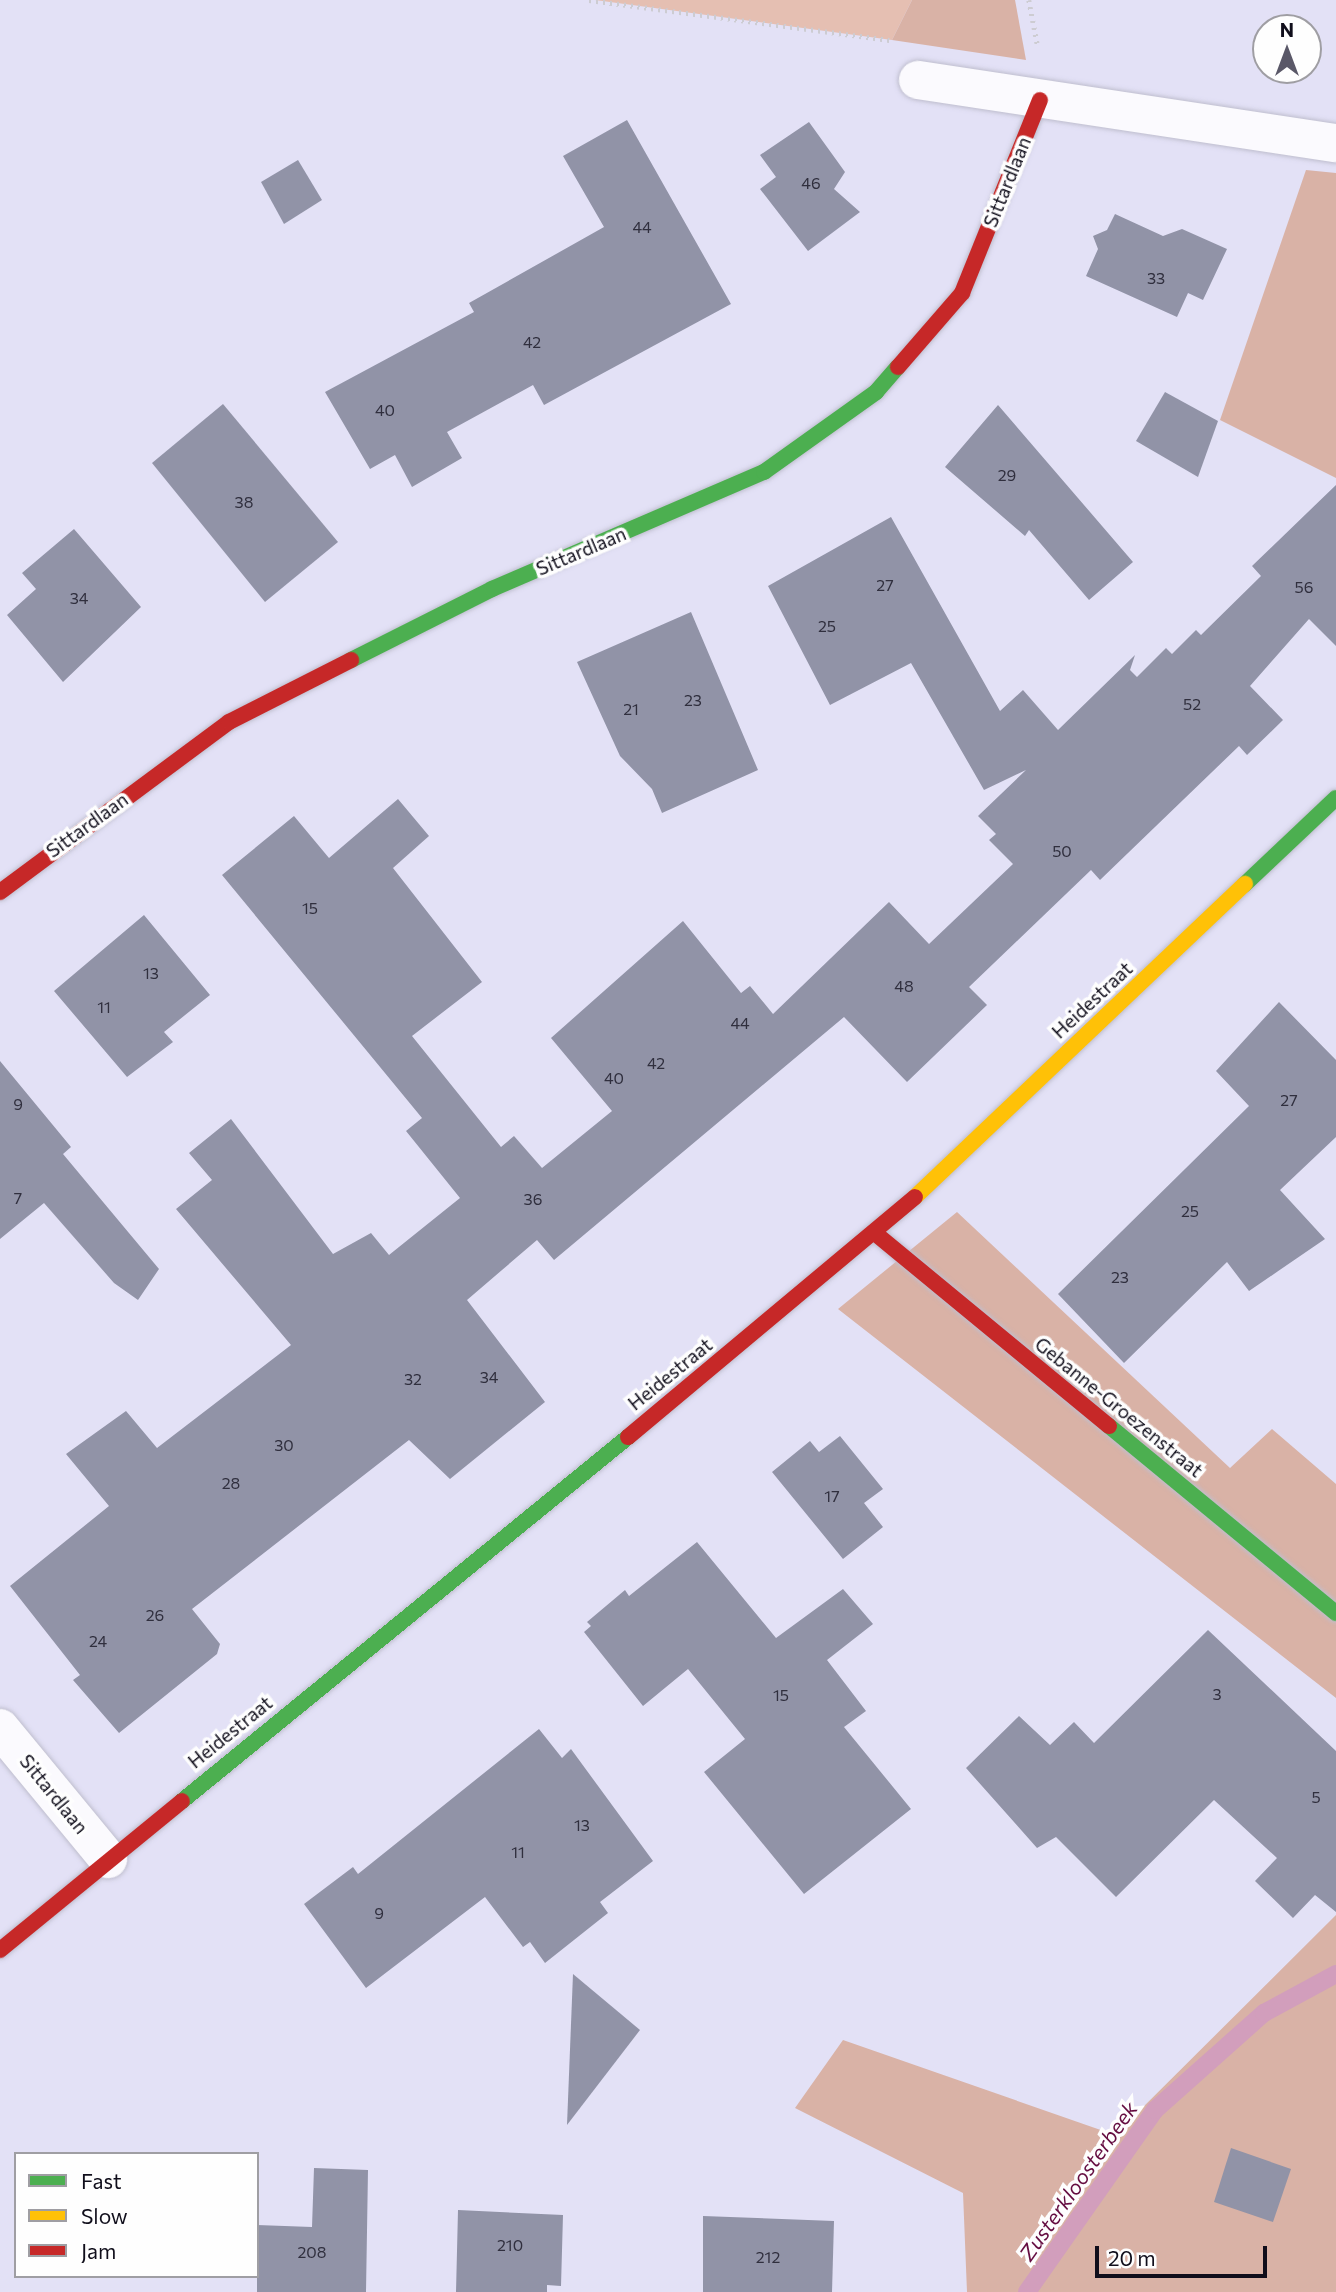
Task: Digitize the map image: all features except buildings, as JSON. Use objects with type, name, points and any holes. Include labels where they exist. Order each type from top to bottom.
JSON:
[{"type":"street","points":[[918,80],[1336,143]]},
{"type":"street","name":"Sittardlaan","points":[[0,892],[229,722],[492,589],[764,472],[876,392],[962,293],[1040,100]]},
{"type":"street","name":"Heidestraat","points":[[0,1950],[107,1859],[876,1234],[1336,798]]},
{"type":"street","name":"Gebanne-Groezenstraat","points":[[876,1234],[1336,1613]]},
{"type":"street","name":"Sittardlaan","points":[[0,1728],[107,1859]]},
{"type":"path","points":[[589,0],[890,40],[918,80]]},
{"type":"shaded area","points":[[595,0],[912,0],[892,40]]},
{"type":"shaded area","points":[[912,0],[1015,0],[1026,60],[892,40]]},
{"type":"shaded area","points":[[1306,170],[1336,173],[1336,478],[1220,420]]},
{"type":"shaded area","points":[[957,1212],[1230,1468],[1272,1429],[1336,1484],[1336,1698],[838,1309]]},
{"type":"shaded area","points":[[1336,1915],[1336,2292],[967,2292],[963,2193],[795,2108],[843,2040],[1115,2135]]},
{"type":"waterway","name":"Zusterkloosterbeek","points":[[1027,2292],[1155,2110],[1264,2013],[1336,1974]]},
{"type":"traffic: fast","points":[[351,660],[492,589],[764,472],[876,392],[898,367]]},
{"type":"traffic: fast","points":[[1245,884],[1336,798]]},
{"type":"traffic: fast","points":[[1109,1426],[1336,1613]]},
{"type":"traffic: fast","points":[[182,1801],[628,1437]]},
{"type":"traffic: slow","points":[[915,1197],[1245,884]]},
{"type":"traffic: jam","points":[[898,367],[962,293],[1040,100]]},
{"type":"traffic: jam","points":[[0,892],[229,722],[351,660]]},
{"type":"traffic: jam","points":[[628,1437],[915,1197]]},
{"type":"traffic: jam","points":[[876,1234],[1109,1426]]},
{"type":"traffic: jam","points":[[0,1950],[182,1801]]}]
